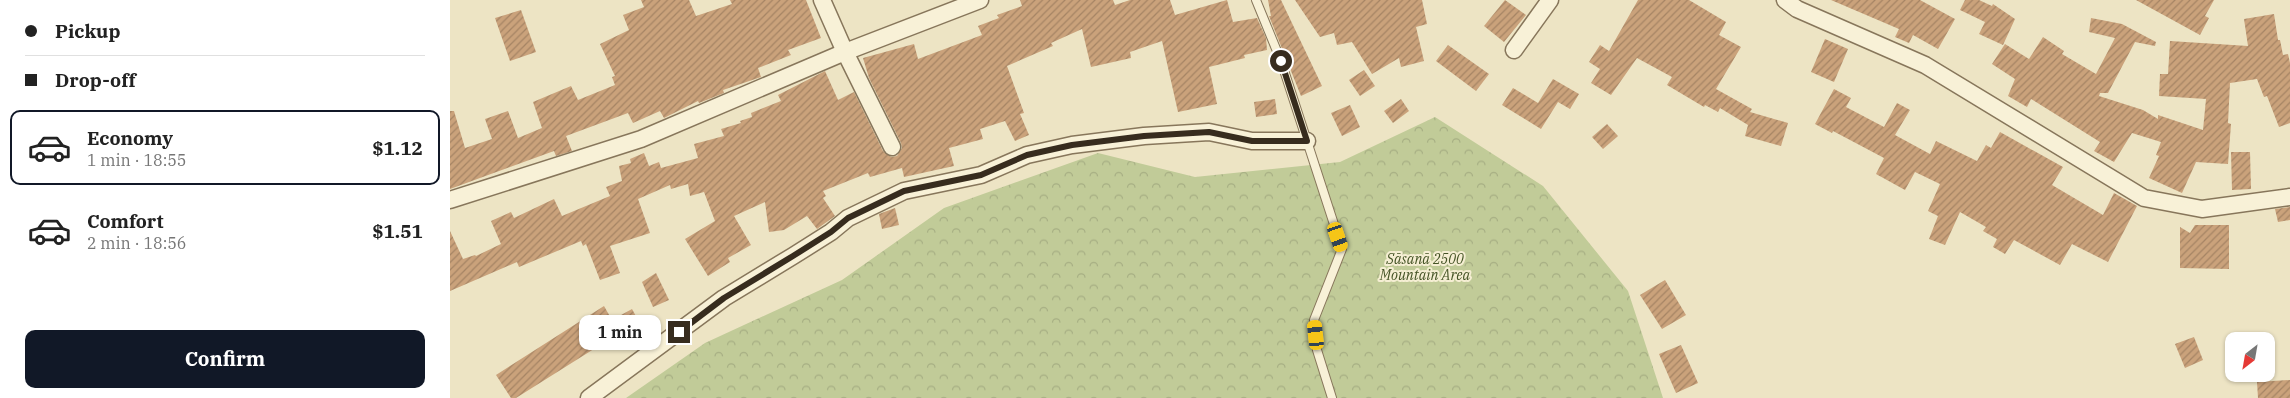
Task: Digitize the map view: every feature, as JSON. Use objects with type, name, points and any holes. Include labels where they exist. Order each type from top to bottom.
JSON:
[{"type":"street","points":[[822,0],[845,52],[892,147]]},
{"type":"street","points":[[450,200],[641,139],[845,52],[980,0]]},
{"type":"street","points":[[1514,50],[1550,0]]},
{"type":"street","points":[[1785,0],[1797,9],[1925,65],[2144,198],[2202,210],[2290,197]]},
{"type":"street","points":[[589,398],[724,298],[831,232],[848,218],[904,191],[981,175],[1027,155],[1072,145],[1144,136],[1209,132],[1252,141],[1307,141]]},
{"type":"lane","points":[[1256,0],[1281,61],[1342,248],[1314,320],[1317,350],[1332,398]]},
{"type":"green space","name":"Sāsanā 2500 Mountain Area","points":[[1435,117],[1543,186],[1628,291],[1663,398],[626,398],[705,343],[842,280],[944,208],[1098,153],[1195,177],[1340,162]]},
{"type":"building","points":[[641,0],[689,0],[696,16],[732,4],[730,0],[806,0],[821,38],[788,50],[791,55],[758,68],[761,77],[723,90],[724,93],[699,103],[698,101],[664,118],[660,111],[633,123],[628,113],[566,136],[572,151],[556,156],[554,151],[450,189],[450,111],[454,111],[465,148],[492,139],[485,119],[508,111],[518,138],[542,128],[533,102],[571,86],[578,100],[615,85],[612,77],[615,76],[600,44],[629,30],[623,15],[644,7]]},
{"type":"building","points":[[1020,0],[1113,0],[1115,5],[1130,0],[1170,0],[1175,15],[1227,0],[1233,22],[1257,18],[1266,38],[1267,50],[1244,55],[1245,58],[1209,67],[1217,104],[1178,112],[1162,41],[1130,52],[1131,58],[1091,67],[1082,29],[1051,43],[1053,46],[1007,66],[1024,113],[1020,114],[1029,135],[1015,141],[1005,121],[980,129],[983,139],[949,148],[954,166],[904,177],[902,168],[870,177],[868,173],[823,191],[826,196],[823,198],[835,216],[817,229],[807,216],[784,230],[769,232],[765,202],[734,216],[751,245],[728,258],[730,262],[708,276],[685,239],[715,221],[704,192],[690,196],[688,184],[671,189],[670,185],[638,199],[650,233],[610,246],[620,273],[600,280],[586,244],[583,246],[581,241],[519,267],[517,262],[450,291],[450,231],[463,259],[476,256],[501,244],[491,221],[511,212],[514,218],[554,199],[562,216],[610,196],[606,187],[622,181],[619,166],[631,163],[630,159],[644,153],[649,166],[659,162],[661,168],[698,158],[694,144],[724,136],[721,129],[741,123],[740,121],[752,117],[751,113],[781,101],[778,95],[825,71],[838,100],[854,92],[883,151],[891,157],[897,156],[902,148],[901,143],[869,78],[863,58],[914,44],[918,59],[982,35],[978,26],[999,18],[997,15],[1022,6]]},
{"type":"building","points":[[1268,0],[1281,0],[1322,86],[1301,96],[1269,16],[1271,16]]},
{"type":"building","points":[[1295,0],[1422,0],[1427,24],[1416,27],[1424,61],[1401,67],[1399,58],[1372,74],[1352,42],[1337,45],[1334,33],[1320,37]]},
{"type":"building","points":[[1505,0],[1526,15],[1504,42],[1484,26]]},
{"type":"building","points":[[1638,0],[1689,0],[1726,22],[1719,35],[1741,47],[1716,89],[1752,109],[1750,112],[1788,123],[1781,146],[1745,136],[1748,125],[1720,108],[1718,112],[1705,105],[1704,107],[1667,85],[1672,77],[1637,58],[1611,95],[1591,83],[1600,69],[1589,62],[1600,45],[1609,51]]},
{"type":"building","points":[[1831,0],[1920,0],[1955,19],[1938,49],[1913,35],[1909,43],[1895,37],[1899,29]]},
{"type":"building","points":[[1965,0],[1979,0],[1992,6],[1993,4],[2015,19],[2003,45],[1979,34],[1985,22],[1960,10]]},
{"type":"building","points":[[2136,0],[2214,0],[2205,16],[2209,18],[2200,35]]},
{"type":"building","points":[[521,10],[536,52],[510,61],[495,18]]},
{"type":"building","points":[[2274,14],[2278,40],[2280,40],[2283,55],[2288,54],[2290,63],[2290,123],[2279,127],[2267,96],[2264,97],[2257,79],[2230,83],[2228,123],[2231,124],[2228,164],[2196,162],[2182,193],[2149,178],[2159,156],[2156,155],[2161,142],[2132,133],[2114,162],[2094,151],[2100,142],[2031,99],[2027,107],[2008,96],[2015,79],[1992,64],[2005,44],[2029,59],[2043,37],[2064,51],[2062,54],[2096,74],[2115,38],[2089,32],[2091,18],[2122,24],[2156,42],[2155,46],[2135,42],[2108,93],[2100,93],[2099,96],[2143,110],[2158,119],[2158,115],[2203,130],[2206,99],[2159,96],[2160,74],[2168,74],[2170,41],[2248,46],[2244,19]]},
{"type":"building","points":[[1825,39],[1848,49],[1834,82],[1811,72]]},
{"type":"building","points":[[1448,45],[1489,74],[1476,91],[1436,61]]},
{"type":"building","points":[[1364,70],[1375,86],[1360,96],[1349,80]]},
{"type":"building","points":[[1553,79],[1579,94],[1570,109],[1558,102],[1541,129],[1502,105],[1513,88],[1538,103]]},
{"type":"building","points":[[1834,89],[1851,98],[1846,107],[1884,127],[1897,103],[1910,110],[1895,135],[1930,154],[1936,141],[1977,161],[1986,145],[1991,148],[2000,132],[2063,167],[2052,185],[2103,215],[2114,193],[2137,206],[2108,262],[2072,244],[2060,265],[2014,240],[2005,254],[1993,247],[1997,239],[1983,231],[1986,227],[1960,212],[1945,245],[1929,239],[1938,216],[1928,211],[1940,184],[1915,172],[1905,190],[1876,174],[1884,158],[1833,131],[1832,133],[1815,124]]},
{"type":"building","points":[[1275,99],[1277,114],[1256,117],[1254,102]]},
{"type":"building","points":[[1401,99],[1409,111],[1393,123],[1384,111]]},
{"type":"building","points":[[1350,105],[1360,127],[1342,136],[1331,113]]},
{"type":"building","points":[[1607,124],[1618,136],[1603,149],[1592,137]]},
{"type":"building","points":[[2231,152],[2250,152],[2251,189],[2232,190]]},
{"type":"building","points":[[2290,207],[2290,220],[2278,222],[2275,209]]},
{"type":"building","points":[[895,208],[899,225],[882,229],[879,214]]},
{"type":"building","points":[[2195,225],[2229,225],[2229,269],[2180,268],[2180,227],[2190,233]]},
{"type":"building","points":[[656,273],[669,300],[653,307],[642,282]]},
{"type":"building","points":[[1665,280],[1686,315],[1662,329],[1640,295]]},
{"type":"building","points":[[604,306],[612,320],[632,309],[642,327],[627,335],[624,330],[516,398],[511,398],[496,375]]},
{"type":"building","points":[[2194,337],[2203,360],[2185,368],[2175,344]]},
{"type":"building","points":[[1681,345],[1698,383],[1676,393],[1659,354]]},
{"type":"building","points":[[2290,380],[2290,398],[2258,398],[2257,382]]},
{"type":"route","points":[[679,332],[724,298],[831,232],[848,218],[904,191],[981,175],[1027,155],[1072,145],[1144,136],[1209,132],[1252,141],[1307,141],[1281,61]]}]
